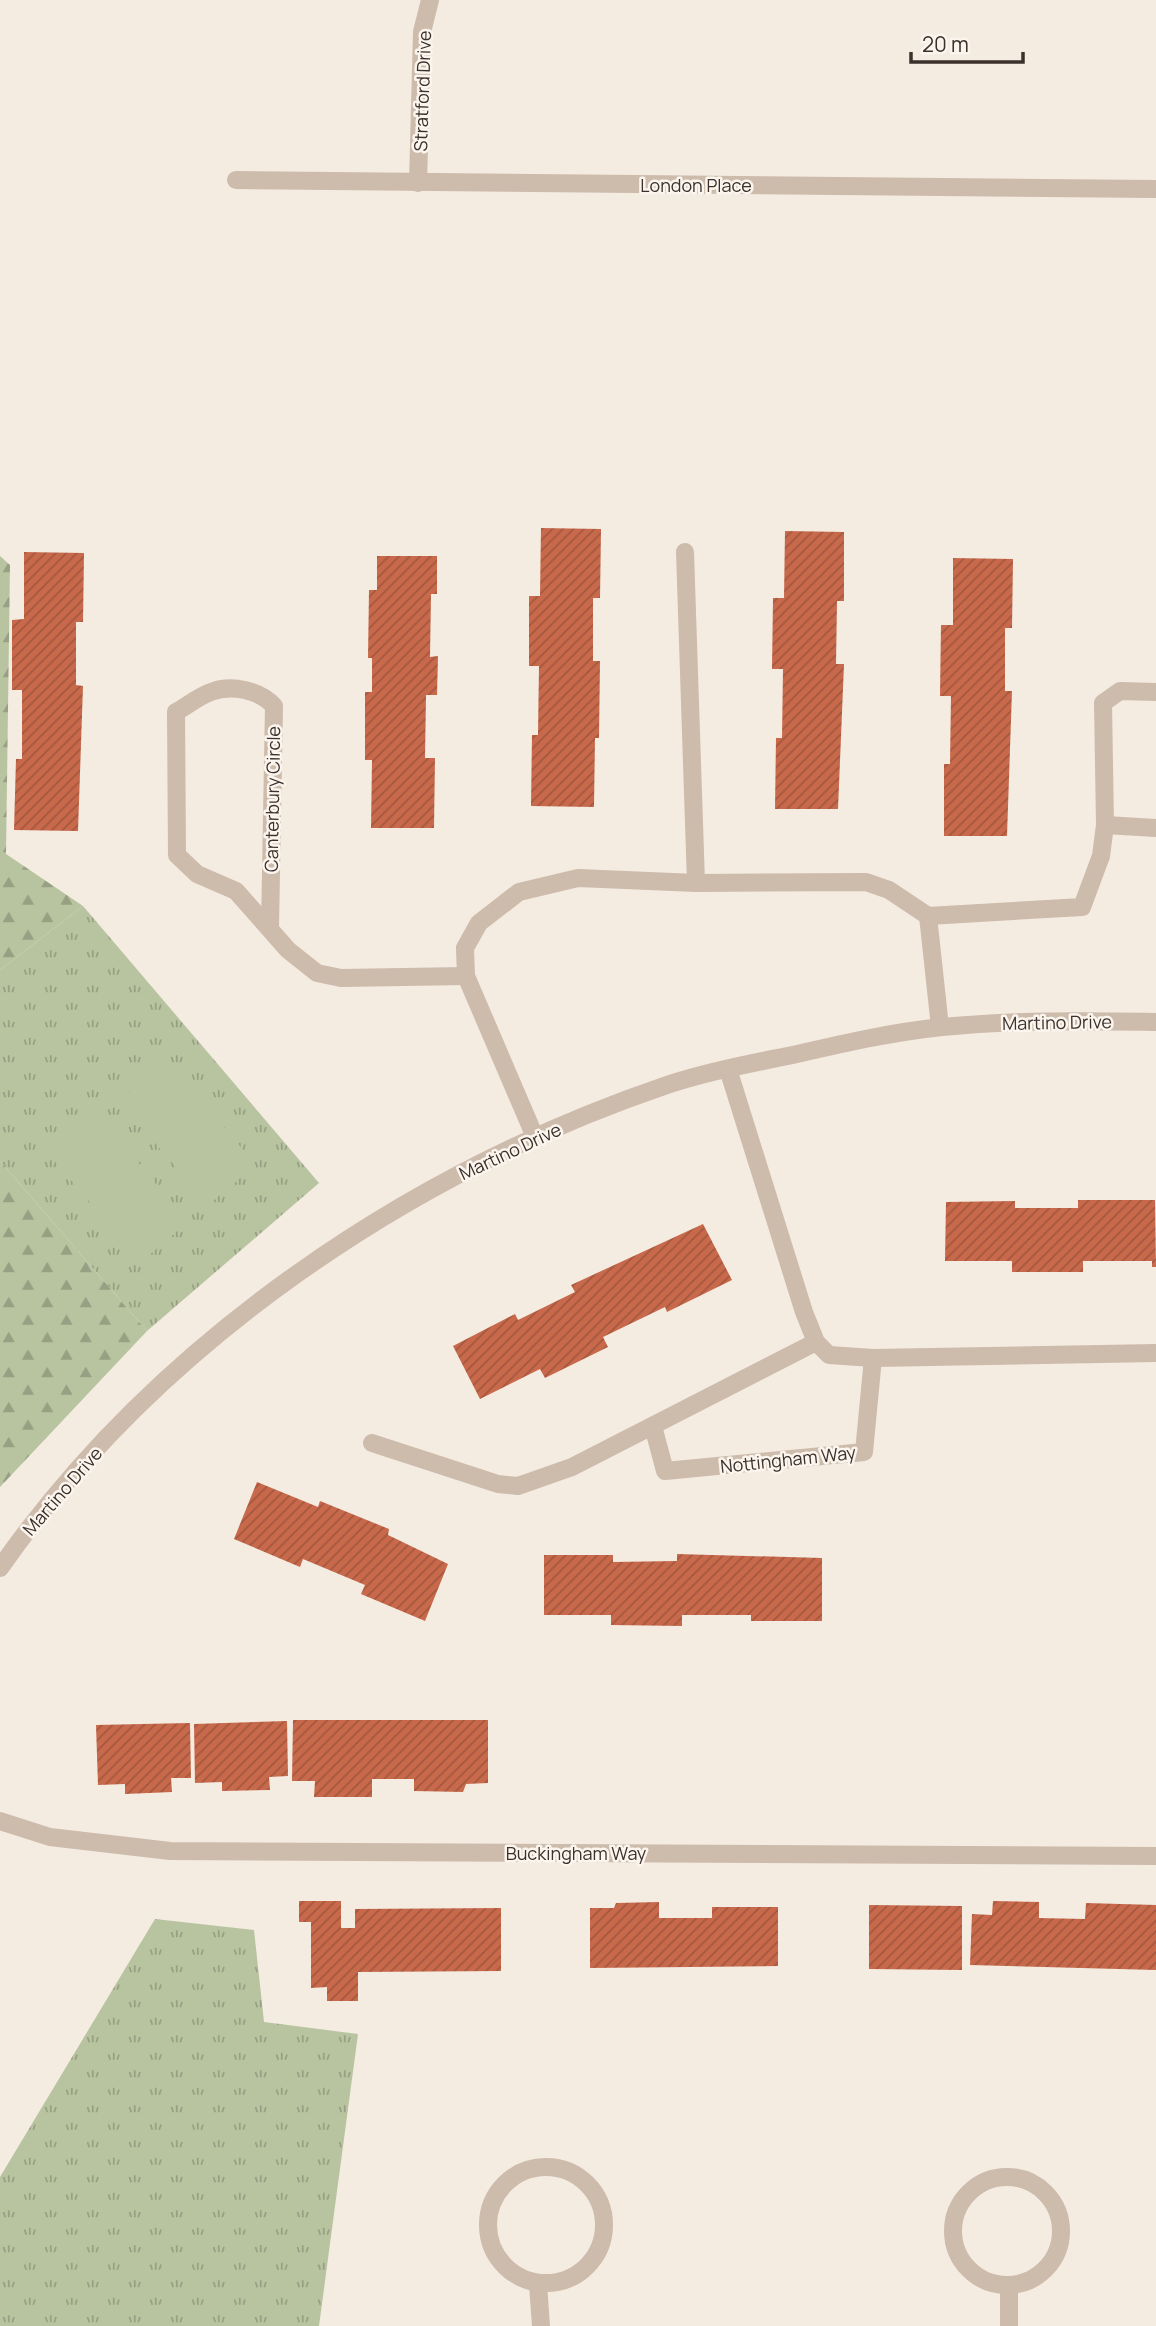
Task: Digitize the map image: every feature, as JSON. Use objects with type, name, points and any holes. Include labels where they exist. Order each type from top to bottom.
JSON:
[{"type":"street","name":"Stratford Drive","points":[[418,183],[422,32],[430,0]]},
{"type":"street","name":"London Place","points":[[236,180],[1156,189]]},
{"type":"street","points":[[685,552],[696,883]]},
{"type":"street","name":"Canterbury Circle","points":[[270,928],[274,706],[265,696],[249,691],[212,691],[176,712],[177,855],[197,874],[236,891],[288,950],[317,973],[341,978],[466,976]]},
{"type":"street","points":[[535,1137],[466,976],[465,948],[480,923],[519,892],[578,878],[696,883],[866,882],[889,890],[928,916],[1082,908],[1101,856],[1105,825],[1103,703],[1120,691],[1156,692]]},
{"type":"street","points":[[1105,825],[1156,828]]},
{"type":"street","points":[[928,916],[940,1027]]},
{"type":"street","name":"Martino Drive","points":[[0,1568],[25,1533],[91,1454],[206,1345],[268,1294],[425,1192],[535,1137],[668,1084],[875,1036],[940,1027],[1027,1020],[1156,1021]]},
{"type":"street","points":[[728,1069],[816,1342],[829,1355],[873,1358],[1156,1353]]},
{"type":"street","points":[[372,1443],[498,1484],[518,1486],[572,1467],[816,1342]]},
{"type":"street","name":"Nottingham Way","points":[[653,1426],[665,1471],[864,1452],[873,1358]]},
{"type":"street","name":"Buckingham Way","points":[[0,1821],[50,1837],[170,1851],[1156,1856]]},
{"type":"street","points":[[534,2167],[560,2168],[579,2176],[591,2187],[604,2217],[603,2238],[592,2262],[573,2277],[559,2282],[538,2284],[519,2278],[503,2266],[488,2240],[486,2219],[495,2194],[509,2179],[534,2167]]},
{"type":"street","points":[[1007,2176],[1035,2184],[1046,2192],[1057,2208],[1062,2227],[1059,2245],[1049,2265],[1028,2281],[1009,2285],[979,2278],[965,2265],[954,2243],[952,2228],[957,2210],[965,2196],[988,2180],[1007,2176]]},
{"type":"street","points":[[538,2284],[541,2326]]},
{"type":"street","points":[[1009,2285],[1009,2326]]},
{"type":"green space","points":[[0,556],[10,565],[6,854],[83,906],[0,970]]},
{"type":"green space","points":[[83,906],[319,1183],[147,1331],[0,1161],[0,970]]},
{"type":"green space","points":[[167,1060],[256,1165],[208,1205],[119,1101]]},
{"type":"green space","points":[[99,1116],[188,1222],[141,1262],[51,1157]]},
{"type":"green space","points":[[0,1161],[147,1331],[0,1487]]},
{"type":"green space","points":[[155,1919],[254,1930],[264,2022],[358,2034],[319,2326],[0,2326],[0,2177]]},
{"type":"building","points":[[541,528],[601,529],[600,598],[593,598],[593,661],[600,661],[599,738],[595,738],[594,807],[531,806],[532,735],[538,735],[539,666],[529,666],[529,596],[540,596]]},
{"type":"building","points":[[785,531],[844,532],[844,601],[837,601],[836,664],[844,664],[838,809],[775,809],[776,738],[782,738],[783,669],[772,669],[773,598],[784,598]]},
{"type":"building","points":[[24,552],[84,553],[83,622],[76,622],[76,685],[83,686],[78,831],[14,830],[16,759],[22,759],[22,690],[12,690],[12,620],[24,619]]},
{"type":"building","points":[[377,556],[437,556],[437,594],[431,594],[430,657],[438,656],[437,695],[426,695],[425,758],[435,758],[434,828],[371,828],[372,760],[365,760],[365,692],[372,692],[372,658],[368,658],[369,590],[377,590]]},
{"type":"building","points":[[953,558],[1013,559],[1012,628],[1005,628],[1005,691],[1012,691],[1007,836],[944,836],[944,764],[950,764],[951,696],[940,696],[941,625],[953,625]]},
{"type":"building","points":[[1078,1200],[1155,1200],[1156,1267],[1152,1267],[1152,1261],[1083,1261],[1083,1272],[1012,1272],[1012,1261],[945,1261],[946,1202],[1015,1201],[1015,1208],[1078,1208]]},
{"type":"building","points":[[703,1224],[732,1280],[667,1312],[665,1307],[603,1337],[608,1347],[545,1378],[540,1369],[480,1399],[453,1346],[515,1314],[518,1320],[575,1292],[571,1285]]},
{"type":"building","points":[[257,1482],[318,1507],[320,1501],[389,1529],[388,1535],[448,1564],[425,1621],[361,1594],[365,1585],[303,1559],[300,1567],[234,1539]]},
{"type":"building","points":[[677,1554],[822,1558],[822,1621],[751,1621],[751,1615],[682,1615],[682,1626],[611,1625],[611,1615],[544,1615],[544,1555],[613,1555],[613,1562],[677,1561]]},
{"type":"building","points":[[293,1720],[488,1720],[488,1783],[466,1784],[463,1792],[414,1791],[414,1779],[372,1779],[372,1797],[314,1797],[315,1781],[292,1781]]},
{"type":"building","points":[[287,1721],[288,1776],[269,1777],[270,1790],[222,1791],[222,1782],[195,1783],[194,1724]]},
{"type":"building","points":[[190,1723],[191,1778],[171,1778],[172,1792],[125,1794],[125,1784],[98,1785],[96,1725]]},
{"type":"building","points":[[299,1901],[341,1901],[341,1928],[355,1928],[355,1909],[501,1908],[501,1971],[358,1972],[358,2001],[327,2001],[327,1987],[311,1988],[311,1922],[299,1922]]},
{"type":"building","points":[[993,1901],[1039,1902],[1039,1918],[1085,1919],[1086,1903],[1156,1905],[1156,1970],[970,1965],[972,1914],[992,1915]]},
{"type":"building","points":[[659,1902],[659,1918],[712,1918],[712,1907],[778,1907],[778,1966],[590,1968],[590,1908],[614,1908],[616,1903]]},
{"type":"building","points":[[869,1905],[962,1906],[962,1970],[869,1969]]}]
